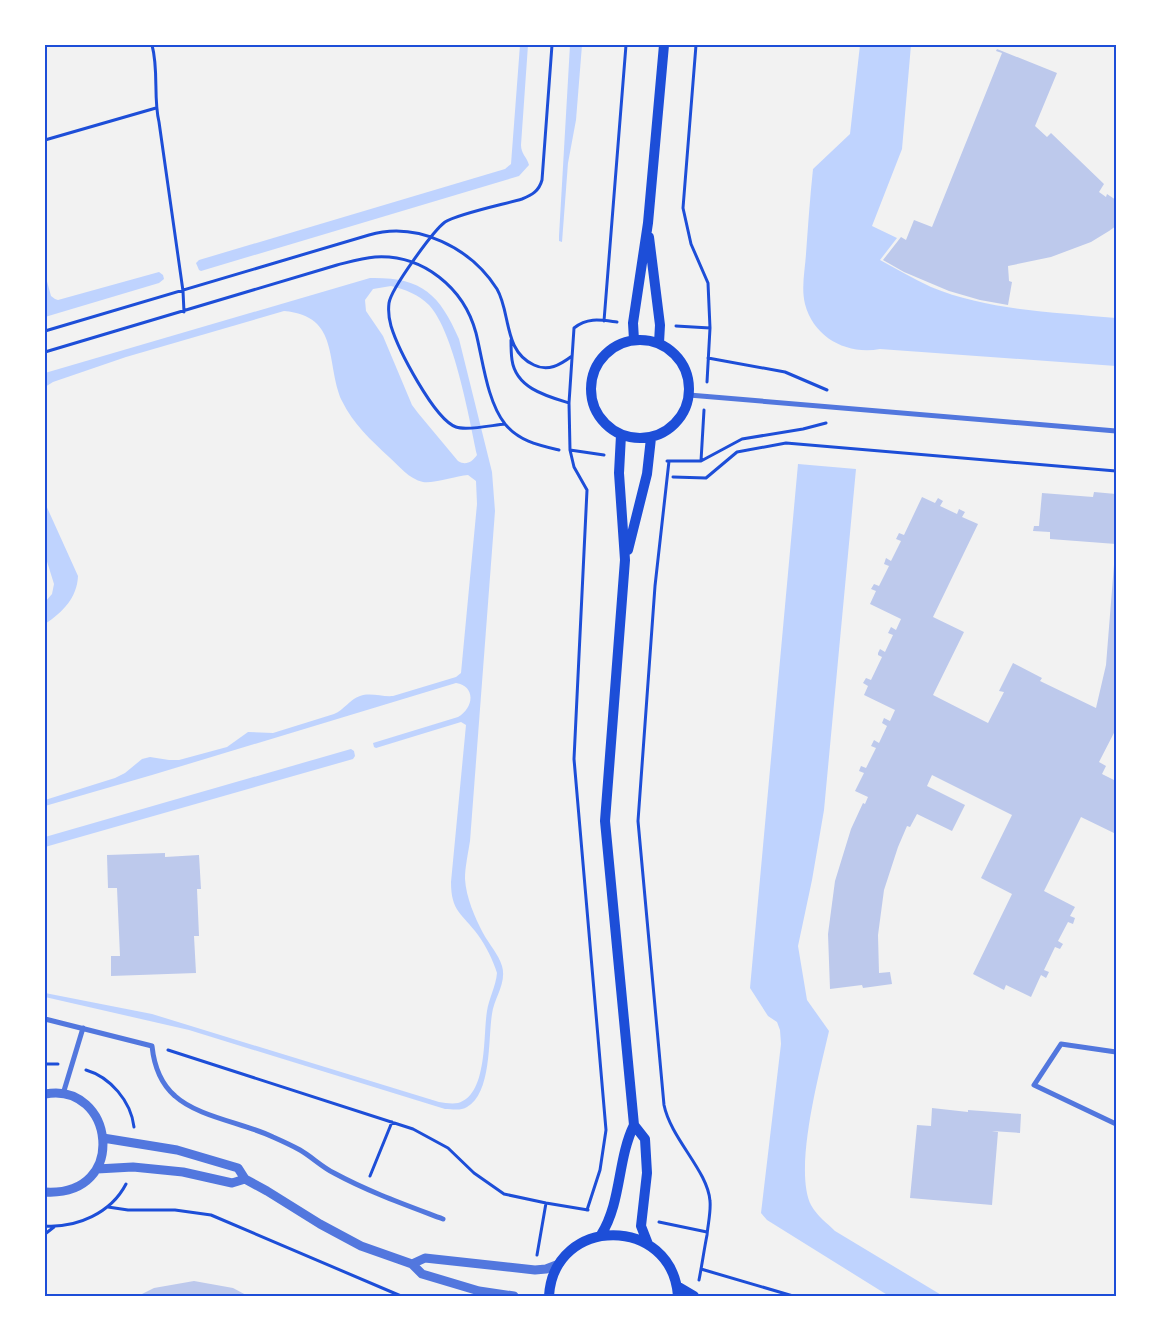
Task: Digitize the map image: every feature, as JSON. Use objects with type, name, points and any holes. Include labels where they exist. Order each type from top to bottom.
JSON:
[{"type":"main road","points":[[634,340],[633,323],[648,223],[664,45]]},
{"type":"main road","points":[[648,223],[660,325],[659,343]]},
{"type":"main road","points":[[634,340],[647,340],[659,343],[676,355],[687,372],[689,395],[684,412],[670,429],[651,438],[636,439],[621,435],[604,422],[593,404],[591,382],[598,362],[614,347],[634,340]]},
{"type":"main road","points":[[601,1235],[608,1224],[614,1208],[627,1140],[634,1125],[605,821],[625,560],[619,472],[621,435]]},
{"type":"main road","points":[[625,560],[647,474],[651,438]]},
{"type":"main road","points":[[634,1125],[645,1139],[647,1173],[641,1226],[648,1244]]},
{"type":"main road","points":[[549,1296],[552,1278],[559,1264],[570,1250],[601,1235],[625,1235],[648,1244],[666,1262],[677,1291],[694,1296]]},
{"type":"street","points":[[689,395],[1116,431]]},
{"type":"street","points":[[45,1019],[152,1046],[154,1061],[159,1075],[165,1087],[176,1098],[193,1107],[271,1136],[300,1150],[333,1172],[365,1188],[443,1219]]},
{"type":"street","points":[[63,1094],[83,1028]]},
{"type":"street","points":[[1116,1052],[1061,1044],[1034,1085],[1116,1124]]},
{"type":"street","points":[[45,1094],[63,1094],[75,1098],[90,1110],[100,1125],[103,1138],[101,1159],[97,1169],[89,1178],[74,1189],[57,1193],[45,1192]]},
{"type":"street","points":[[103,1138],[177,1150],[238,1168],[245,1180],[361,1246],[412,1264],[422,1274],[479,1291],[514,1296]]},
{"type":"street","points":[[97,1169],[133,1167],[183,1172],[232,1183],[245,1180]]},
{"type":"street","points":[[412,1264],[425,1258],[535,1270],[546,1269],[559,1264]]},
{"type":"path","points":[[152,45],[157,70],[156,108],[183,290],[184,312]]},
{"type":"path","points":[[505,424],[466,429],[455,427],[444,419],[429,401],[413,372],[391,326],[388,310],[394,291],[404,274],[445,222],[522,200],[540,187],[552,45]]},
{"type":"path","points":[[570,450],[569,403],[574,328],[588,320],[604,320],[626,45]]},
{"type":"path","points":[[696,45],[683,208],[691,244],[708,283],[710,328],[708,358],[784,372],[829,391]]},
{"type":"path","points":[[45,140],[156,108]]},
{"type":"path","points":[[45,331],[384,230],[415,232],[432,238],[460,250],[480,267],[498,291],[515,347],[524,360],[540,368],[553,367],[572,356]]},
{"type":"path","points":[[45,352],[356,260],[386,257],[413,262],[438,276],[449,285],[464,304],[475,331],[493,399],[505,424],[524,440],[559,450]]},
{"type":"path","points":[[511,336],[512,361],[524,385],[545,396],[569,403]]},
{"type":"path","points":[[793,1296],[701,1269],[710,1200],[698,1170],[672,1129],[666,1114],[662,1093],[638,821],[655,586],[669,461],[701,461],[742,438],[803,429],[829,422]]},
{"type":"path","points":[[673,476],[706,478],[737,452],[786,443],[1116,471]]},
{"type":"path","points":[[152,1046],[183,1054],[392,1121],[413,1129],[448,1148],[474,1174],[504,1194],[587,1210]]},
{"type":"path","points":[[365,1188],[392,1121]]},
{"type":"path","points":[[536,1259],[546,1203]]},
{"type":"path","points":[[45,1226],[55,1227],[75,1224],[94,1216],[108,1207],[128,1210],[175,1210],[211,1215],[400,1296]]},
{"type":"path","points":[[652,1221],[707,1232]]},
{"type":"path","points":[[45,1234],[55,1227]]},
{"type":"water","points":[[520,45],[528,45],[521,145],[529,165],[519,176],[201,271],[199,270],[196,263],[199,260],[505,169],[511,164]]},
{"type":"water","points":[[570,45],[582,45],[576,120],[568,163],[562,242],[559,241],[559,236]]},
{"type":"water","points":[[860,45],[911,45],[902,149],[872,226],[897,238],[880,260],[931,287],[976,301],[1046,312],[1116,318],[1116,366],[880,349],[856,349],[834,342],[816,326],[809,316],[803,292],[813,169],[850,134]]},
{"type":"water","points":[[159,272],[163,275],[164,279],[159,283],[45,317],[45,274],[51,296],[58,300]]},
{"type":"water","points":[[370,278],[388,278],[403,281],[426,291],[444,310],[452,323],[459,339],[492,472],[495,511],[470,841],[465,879],[471,907],[483,933],[501,962],[503,978],[493,1008],[485,1078],[475,1100],[467,1107],[445,1109],[189,1030],[45,997],[45,993],[152,1014],[439,1102],[458,1103],[468,1098],[475,1089],[479,1077],[484,1049],[487,1011],[497,973],[484,944],[455,906],[452,892],[451,882],[466,725],[461,722],[376,748],[373,743],[458,717],[470,703],[470,693],[467,688],[456,683],[45,806],[45,800],[115,778],[125,773],[142,759],[150,757],[179,760],[227,747],[248,732],[273,733],[334,714],[360,696],[368,694],[393,696],[456,677],[461,673],[477,504],[476,481],[468,475],[423,482],[404,472],[363,431],[346,409],[337,386],[328,344],[323,332],[315,322],[302,315],[284,311],[126,357],[53,382],[45,387],[45,373]],"holes":[[[391,286],[407,291],[425,301],[438,318],[446,334],[465,398],[477,455],[469,463],[458,461],[412,405],[383,336],[366,311],[365,300],[373,289]]]},
{"type":"water","points":[[798,464],[856,469],[824,810],[798,946],[807,1000],[829,1031],[806,1145],[806,1189],[813,1209],[835,1231],[943,1296],[889,1296],[767,1220],[761,1213],[781,1044],[780,1030],[777,1022],[768,1016],[750,988]]},
{"type":"water","points":[[45,503],[78,576],[75,591],[68,604],[58,615],[45,624],[45,602],[52,594],[54,584],[45,555]]},
{"type":"water","points":[[351,749],[354,751],[355,756],[353,759],[45,847],[45,837]]},
{"type":"building","points":[[997,49],[1057,73],[1035,126],[1047,137],[1051,133],[1104,184],[1099,192],[1106,197],[1107,194],[1116,200],[1116,226],[1091,242],[1051,257],[1008,266],[1009,281],[1012,282],[1008,305],[980,300],[949,291],[904,272],[883,260],[901,237],[906,240],[914,220],[932,227],[1002,53],[996,51]]},
{"type":"building","points":[[1094,492],[1116,494],[1116,544],[1050,539],[1050,532],[1033,531],[1034,526],[1039,526],[1042,493],[1093,497]]},
{"type":"building","points":[[922,497],[935,503],[938,498],[943,501],[940,506],[957,514],[959,509],[965,512],[962,517],[978,524],[933,617],[964,632],[933,695],[988,723],[1004,692],[999,691],[1013,663],[1042,678],[1040,681],[1096,708],[1106,665],[1116,552],[1116,729],[1099,762],[1106,766],[1102,774],[1116,781],[1116,834],[1081,817],[1044,891],[1075,907],[1070,916],[1075,918],[1073,924],[1068,922],[1058,941],[1063,944],[1060,949],[1055,947],[1044,970],[1049,972],[1046,978],[1041,975],[1031,997],[1006,985],[1004,990],[973,974],[1012,894],[981,878],[1012,815],[932,775],[927,786],[965,805],[952,831],[917,814],[910,827],[907,826],[898,847],[884,890],[878,935],[879,973],[890,972],[892,984],[863,988],[862,985],[830,989],[828,934],[835,881],[851,829],[863,803],[865,804],[868,797],[855,791],[864,773],[859,771],[861,766],[866,768],[876,748],[871,746],[874,740],[879,743],[887,726],[882,723],[884,718],[890,721],[895,710],[864,695],[868,686],[863,683],[866,678],[871,680],[882,657],[878,653],[880,649],[885,652],[893,635],[888,633],[891,627],[896,630],[901,619],[870,604],[876,591],[871,589],[874,584],[879,586],[889,566],[884,564],[886,558],[891,561],[901,541],[896,539],[899,533],[904,535]]},
{"type":"building","points":[[165,853],[165,857],[199,855],[201,889],[197,889],[199,936],[194,936],[196,973],[111,976],[111,956],[120,956],[117,888],[108,888],[107,855]]},
{"type":"building","points":[[932,1108],[968,1112],[968,1110],[1021,1114],[1020,1133],[992,1131],[998,1132],[992,1205],[910,1198],[917,1125],[931,1126]]},
{"type":"building","points":[[194,1281],[233,1288],[248,1296],[138,1296],[154,1288]]}]
